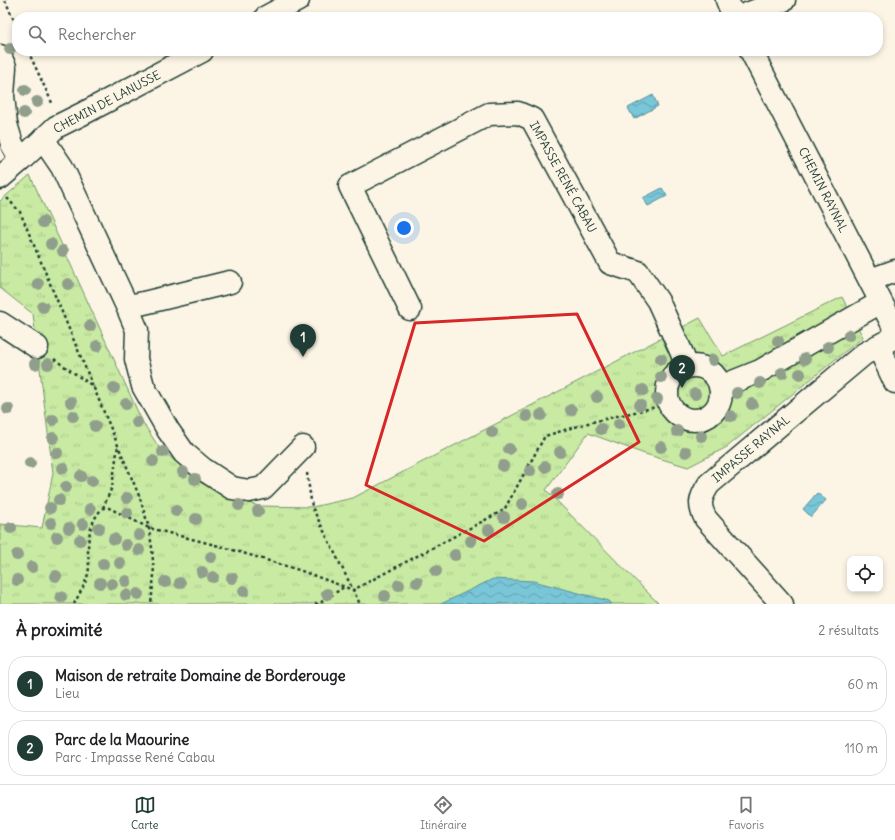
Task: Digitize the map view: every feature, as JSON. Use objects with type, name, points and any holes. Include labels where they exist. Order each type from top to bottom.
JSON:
[{"type":"street","points":[[275,12],[298,0]]},
{"type":"street","points":[[727,0],[732,12]]},
{"type":"street","points":[[752,12],[784,0]]},
{"type":"street","points":[[0,56],[5,67],[3,96],[6,124],[12,144],[21,160]]},
{"type":"street","name":"CHEMIN DE LANUSSE","points":[[3,187],[21,160],[50,133],[86,112],[192,56]]},
{"type":"street","name":"CHEMIN RAYNAL","points":[[754,56],[895,329]]},
{"type":"street","name":"IMPASSE RENÉ CABAU","points":[[410,309],[350,186],[489,114],[518,113],[532,119],[610,263],[638,272],[658,301],[682,351],[687,367]]},
{"type":"street","points":[[50,133],[62,167],[126,304],[136,330],[136,359],[143,386],[168,430],[184,453],[203,469],[232,488],[249,491],[264,488],[303,447]]},
{"type":"street","points":[[870,280],[895,271]]},
{"type":"street","points":[[126,304],[148,302],[230,282]]},
{"type":"street","points":[[720,387],[760,371],[881,302]]},
{"type":"street","points":[[0,323],[37,347]]},
{"type":"street","points":[[887,341],[895,382]]},
{"type":"street","name":"IMPASSE RAYNAL","points":[[782,604],[706,519],[702,512],[700,503],[703,493],[708,484],[864,354],[887,341]]},
{"type":"street","points":[[695,366],[704,368],[717,379],[720,387],[719,403],[709,416],[702,419],[694,420],[682,418],[673,411],[669,404],[667,395],[668,386],[672,377],[678,371],[687,367],[695,366]]},
{"type":"path","points":[[5,0],[12,16]]},
{"type":"path","points":[[30,56],[57,114],[50,133]]},
{"type":"path","points":[[3,187],[20,212],[140,498],[149,528],[154,575],[151,604]]},
{"type":"path","points":[[37,347],[95,388]]},
{"type":"path","points":[[102,508],[109,508],[149,528],[223,547],[299,570],[353,590],[504,510],[545,436],[588,423],[669,404]]},
{"type":"path","points":[[74,604],[86,581],[89,566],[89,535],[93,521],[97,513],[102,508],[112,487],[118,444]]},
{"type":"path","points":[[303,447],[312,507],[360,604]]},
{"type":"path","points":[[315,604],[344,587]]},
{"type":"highlighted area","points":[[577,314],[639,442],[484,541],[366,485],[415,323]]},
{"type":"green space","points":[[30,175],[142,421],[158,446],[196,480],[227,497],[259,506],[312,507],[353,498],[700,318],[723,356],[842,297],[863,337],[727,447],[688,467],[642,453],[588,433],[546,490],[659,604],[0,604],[0,524],[42,528],[53,473],[33,314],[0,288],[0,201]]},
{"type":"water","points":[[653,95],[658,106],[634,119],[628,108]]},
{"type":"water","points":[[662,188],[667,196],[648,206],[643,198]]},
{"type":"water","points":[[817,493],[826,500],[811,517],[803,509]]},
{"type":"water","points":[[493,579],[533,581],[609,601],[612,604],[441,604]]},
{"type":"place","name":"Maison de retraite Domaine de Borderouge","points":[[303,357]]},
{"type":"place","name":"Parc de la Maourine","points":[[682,388]]}]
